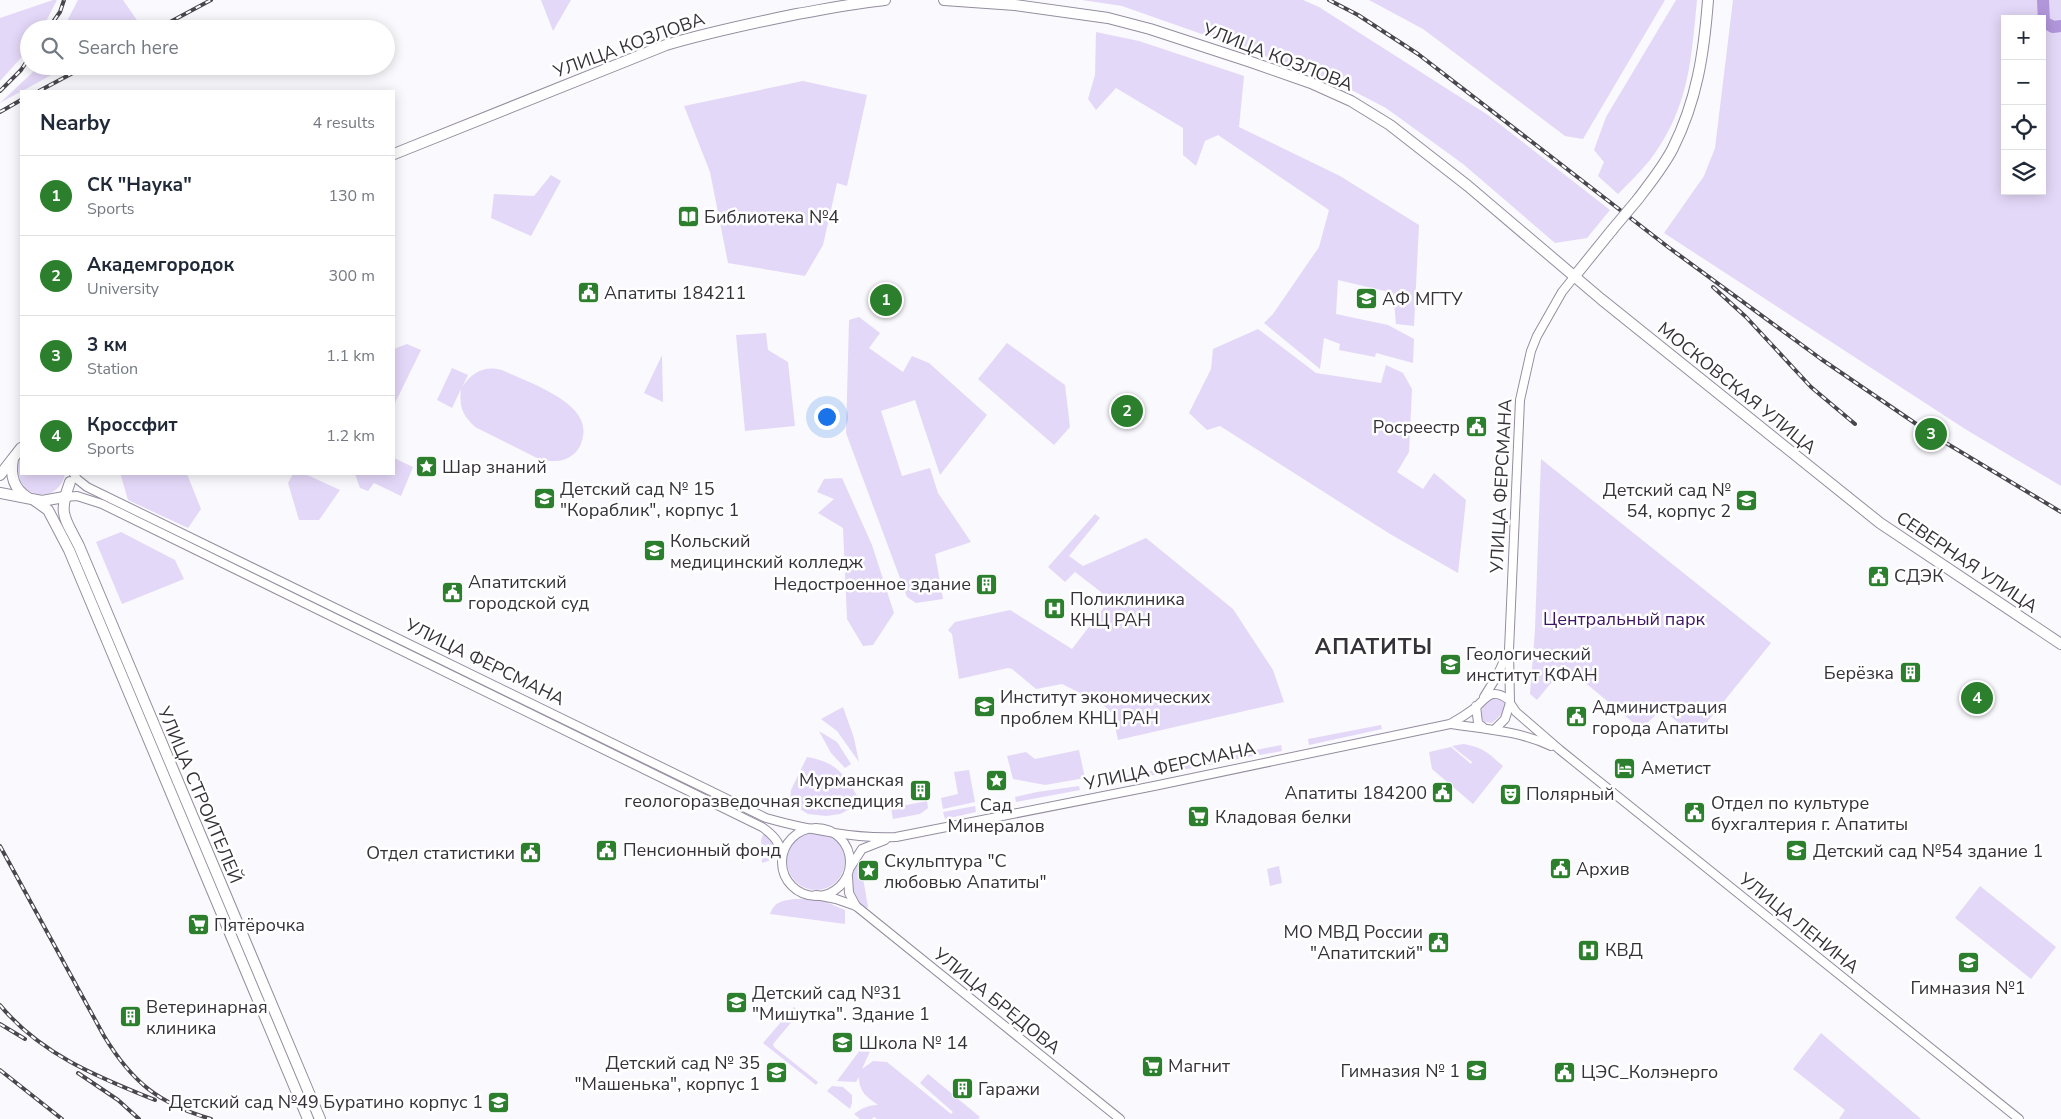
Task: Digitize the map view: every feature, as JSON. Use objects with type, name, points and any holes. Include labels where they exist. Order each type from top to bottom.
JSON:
[{"type":"main road","name":"УЛИЦА КОЗЛОВА","points":[[395,154],[666,45],[744,24],[845,5],[885,0]]},
{"type":"main road","name":"УЛИЦА КОЗЛОВА","points":[[944,0],[1015,5],[1108,18],[1188,40],[1312,83],[1351,101],[1390,124],[1468,186],[1574,277]]},
{"type":"main road","name":"УЛИЦА ФЕРСМАНА","points":[[1574,277],[1638,198],[1672,150],[1685,122],[1698,82],[1708,0]]},
{"type":"main road","name":"МОСКОВСКАЯ УЛИЦА","points":[[1574,277],[1880,523]]},
{"type":"main road","points":[[0,475],[20,449]]},
{"type":"main road","name":"УЛИЦА СТРОИТЕЛЕЙ","points":[[12,459],[11,475],[17,489],[48,510],[54,519],[132,688],[191,829],[250,983],[308,1119]]},
{"type":"main road","points":[[52,499],[62,493],[72,476]]},
{"type":"main road","name":"УЛИЦА СТРОИТЕЛЕЙ","points":[[72,476],[62,506],[63,513],[79,546],[132,688]]},
{"type":"main road","points":[[0,493],[31,499],[64,498]]},
{"type":"main road","name":"СЕВЕРНАЯ УЛИЦА","points":[[1880,523],[2061,644]]},
{"type":"main road","name":"УЛИЦА СТРОИТЕЛЕЙ","points":[[191,829],[260,978],[320,1119]]},
{"type":"main road","points":[[250,983],[260,978]]},
{"type":"main road","points":[[299,1098],[310,1094]]},
{"type":"street","name":"УЛИЦА ФЕРСМАНА","points":[[1509,702],[1509,650],[1513,585],[1517,434],[1520,400],[1531,351],[1537,336],[1562,292],[1574,277]]},
{"type":"street","name":"УЛИЦА ФЕРСМАНА","points":[[72,476],[87,487],[766,818],[861,836],[896,837]]},
{"type":"street","name":"УЛИЦА ФЕРСМАНА","points":[[64,498],[77,496],[102,504],[762,827],[773,835],[782,853]]},
{"type":"street","points":[[186,546],[191,537]]},
{"type":"street","points":[[342,622],[346,613]]},
{"type":"street","name":"УЛИЦА ФЕРСМАНА","points":[[1484,698],[1509,650]]},
{"type":"street","points":[[1493,693],[1502,695],[1509,702],[1504,719],[1490,730],[1478,723],[1476,706],[1484,698],[1493,693]]},
{"type":"street","name":"УЛИЦА ЛЕНИНА","points":[[1509,702],[1516,712],[1560,750],[2019,1119]]},
{"type":"street","name":"УЛИЦА ФЕРСМАНА","points":[[1450,724],[1476,706]]},
{"type":"street","name":"УЛИЦА ФЕРСМАНА","points":[[849,872],[862,849],[896,837],[1145,788],[1450,724],[1490,730]]},
{"type":"street","name":"УЛИЦА ЛЕНИНА","points":[[1490,730],[1537,739],[1560,750]]},
{"type":"street","points":[[639,767],[643,758]]},
{"type":"street","points":[[677,785],[681,776]]},
{"type":"street","points":[[823,830],[838,835],[843,840],[850,859],[849,893],[856,906],[836,899],[800,892],[789,884],[783,870],[782,853],[791,838],[802,831],[823,830]]},
{"type":"street","points":[[816,895],[837,891],[849,872]]},
{"type":"street","name":"УЛИЦА БРЕДОВА","points":[[856,906],[1120,1119]]},
{"type":"green space","points":[[57,0],[47,20],[20,20],[20,59],[0,81],[0,18]]},
{"type":"green space","points":[[78,0],[123,0],[137,20],[68,20]]},
{"type":"green space","points":[[541,0],[571,0],[553,31]]},
{"type":"green space","points":[[1082,0],[1303,0],[1319,7],[1488,115],[1610,210],[1587,238],[1555,243],[1463,164],[1386,108],[1332,80],[1122,6]]},
{"type":"green space","points":[[1369,0],[1665,0],[1583,139],[1565,136],[1423,29]]},
{"type":"green space","points":[[1676,0],[1697,0],[1693,44],[1686,84],[1673,122],[1663,141],[1650,160],[1618,194],[1598,176],[1604,162],[1594,150],[1606,117]]},
{"type":"green space","points":[[1733,0],[2061,0],[2061,486],[1965,429],[1664,233],[1704,176],[1715,148]]},
{"type":"green space","points":[[1096,32],[1139,41],[1244,76],[1239,127],[1340,176],[1419,225],[1414,326],[1396,324],[1393,293],[1338,280],[1336,314],[1388,325],[1414,339],[1413,363],[1376,353],[1375,357],[1339,350],[1340,344],[1324,338],[1320,369],[1264,323],[1273,314],[1319,247],[1329,210],[1218,135],[1205,141],[1196,166],[1183,155],[1183,128],[1116,88],[1096,110],[1088,99],[1095,75]]},
{"type":"green space","points":[[30,75],[51,75],[24,90],[20,90],[20,92],[0,103]]},
{"type":"green space","points":[[803,81],[867,95],[847,186],[837,183],[823,245],[805,276],[728,263],[710,172],[684,106]]},
{"type":"green space","points":[[551,175],[561,181],[531,236],[491,218],[494,194],[534,196]]},
{"type":"green space","points":[[859,317],[880,333],[869,348],[903,372],[912,356],[929,363],[987,415],[940,475],[915,400],[881,411],[902,476],[930,468],[938,493],[971,542],[935,554],[943,599],[916,603],[907,597],[846,433],[849,320]]},
{"type":"green space","points":[[1258,329],[1316,373],[1381,383],[1386,365],[1403,373],[1412,389],[1409,452],[1397,472],[1423,489],[1434,473],[1466,500],[1458,573],[1390,534],[1220,426],[1207,430],[1189,413],[1211,369],[1213,349]]},
{"type":"green space","points":[[766,333],[768,350],[788,362],[795,426],[745,431],[736,335]]},
{"type":"green space","points":[[1007,343],[1065,385],[1070,427],[1054,445],[978,379]]},
{"type":"green space","points":[[407,344],[421,350],[395,403],[395,349]]},
{"type":"green space","points":[[662,355],[663,402],[644,393]]},
{"type":"green space","points":[[452,368],[468,375],[462,387],[470,377],[479,371],[490,368],[502,370],[540,387],[567,403],[577,413],[583,424],[583,436],[578,449],[567,459],[554,461],[539,459],[475,427],[462,410],[461,389],[452,408],[437,400]]},
{"type":"green space","points":[[395,458],[413,467],[401,496],[374,483],[368,491],[360,488],[355,475],[395,475]]},
{"type":"green space","name":"Центральный парк","points":[[1541,459],[1771,643],[1695,737],[1662,709],[1641,729],[1565,666],[1537,700],[1530,694],[1535,629]]},
{"type":"green space","points":[[20,460],[20,475],[65,475],[60,486],[52,492],[33,493],[24,487],[18,479],[17,469]]},
{"type":"green space","points":[[187,475],[201,509],[188,528],[128,500],[121,476]]},
{"type":"green space","points":[[292,475],[307,475],[340,490],[319,520],[299,520],[288,483]]},
{"type":"green space","points":[[842,478],[872,545],[894,613],[873,645],[863,646],[847,619],[843,528],[818,513],[834,499],[817,492],[824,479]]},
{"type":"green space","points":[[1095,514],[1100,518],[1069,556],[1083,566],[1146,538],[1233,609],[1273,670],[1284,702],[1118,740],[1112,713],[1102,704],[1062,684],[1036,689],[1012,669],[1008,668],[959,679],[952,634],[948,630],[955,622],[1010,610],[1072,649],[1104,607],[1101,592],[1075,572],[1065,582],[1048,567]]},
{"type":"green space","points":[[121,532],[175,560],[184,579],[122,604],[96,542]]},
{"type":"green space","points":[[1500,697],[1506,704],[1502,714],[1492,723],[1484,722],[1481,713],[1484,705]]},
{"type":"green space","points":[[843,707],[854,738],[859,762],[837,731],[821,719]]},
{"type":"green space","points":[[1381,725],[1382,729],[1309,745],[1308,739]]},
{"type":"green space","points":[[819,731],[837,742],[851,764],[845,768],[831,753]]},
{"type":"green space","points":[[1463,744],[1485,751],[1503,766],[1473,804],[1432,769],[1429,752],[1451,747],[1471,764],[1472,762],[1452,746]]},
{"type":"green space","points":[[1281,745],[1282,751],[1232,760],[1231,755]]},
{"type":"green space","points":[[1079,750],[1085,778],[1045,785],[1013,779],[1007,756],[1026,752],[1035,759]]},
{"type":"green space","points":[[807,757],[825,762],[843,775],[858,797],[852,808],[840,814],[826,816],[808,814],[790,803],[791,790]]},
{"type":"green space","points":[[1218,758],[1219,763],[1106,784],[1105,780]]},
{"type":"green space","points":[[969,770],[975,802],[943,809],[941,798],[958,794],[954,772]]},
{"type":"green space","points":[[1079,786],[1080,790],[1016,802],[1015,797]]},
{"type":"green space","points":[[927,801],[928,808],[920,814],[893,819],[891,808]]},
{"type":"green space","points":[[975,806],[976,812],[945,819],[943,812]]},
{"type":"green space","points":[[764,832],[774,843],[777,858],[762,863],[761,840]]},
{"type":"green space","points":[[816,832],[827,834],[840,845],[845,861],[843,872],[832,885],[816,890],[805,888],[792,877],[787,861],[789,850],[800,837]]},
{"type":"green space","points":[[856,862],[862,872],[868,907],[865,910],[852,888],[852,876]]},
{"type":"green space","points":[[1279,866],[1282,883],[1270,886],[1267,869]]},
{"type":"green space","points":[[1980,886],[2056,947],[2031,979],[1955,918]]},
{"type":"green space","points":[[794,899],[819,899],[845,910],[845,924],[770,914],[777,904]]},
{"type":"green space","points":[[794,1007],[800,1012],[773,1044],[774,1047],[818,1082],[816,1085],[763,1043]]},
{"type":"green space","points":[[1821,1033],[1921,1119],[1839,1119],[1845,1110],[1793,1069]]},
{"type":"green space","points":[[872,1034],[871,1049],[862,1069],[873,1061],[887,1062],[951,1114],[953,1112],[920,1083],[928,1074],[980,1117],[978,1119],[877,1119],[874,1117],[872,1119],[860,1119],[854,1114],[866,1107],[878,1105],[867,1097],[862,1090],[859,1077],[856,1082],[837,1081]]},
{"type":"green space","points":[[832,1086],[843,1087],[852,1095],[850,1109],[827,1091]]},
{"type":"waterway","points":[[2043,0],[2044,22],[2053,27],[2061,26]]},
{"type":"railway","points":[[54,20],[60,12],[64,0]]},
{"type":"railway","points":[[174,20],[211,0]]},
{"type":"railway","points":[[1329,0],[1358,15],[1418,54],[1668,247],[1821,359],[1931,434],[2061,512]]},
{"type":"railway","points":[[0,91],[20,71]]},
{"type":"railway","points":[[41,90],[69,75]]},
{"type":"railway","points":[[0,112],[20,101]]},
{"type":"railway","points":[[1713,287],[1746,317],[1811,387],[1855,424]]},
{"type":"railway","points":[[0,846],[104,1036],[125,1066],[136,1079],[162,1098],[176,1106],[211,1119]]},
{"type":"railway","points":[[0,1005],[16,1022],[52,1051],[91,1073],[155,1100]]},
{"type":"railway","points":[[0,1024],[25,1039]]},
{"type":"railway","points":[[0,1070],[62,1119]]},
{"type":"railway","points":[[78,1073],[118,1100],[139,1119]]},
{"type":"place","name":"Библиотека №4","points":[[688,217]]},
{"type":"place","name":"Апатиты 184211","points":[[588,293]]},
{"type":"place","name":"АФ МГТУ","points":[[1366,299]]},
{"type":"place","name":"СК \"Наука\"","points":[[886,300]]},
{"type":"place","name":"Академгородок","points":[[1127,411]]},
{"type":"place","name":"Росреестр","points":[[1476,427]]},
{"type":"place","name":"3 км","points":[[1931,434]]},
{"type":"place","name":"Шар знаний","points":[[426,467]]},
{"type":"place","name":"Детский сад № 15 \"Кораблик\", корпус 1","points":[[544,499]]},
{"type":"place","name":"Детский сад № 54, корпус 2","points":[[1747,500]]},
{"type":"place","name":"Кольский медицинский колледж","points":[[654,551]]},
{"type":"place","name":"СДЭК","points":[[1878,576]]},
{"type":"place","name":"Недостроенное здание","points":[[987,584]]},
{"type":"place","name":"Апатитский городской суд","points":[[452,592]]},
{"type":"place","name":"Поликлиника КНЦ РАН","points":[[1054,609]]},
{"type":"place","name":"Геологический институт КФАН","points":[[1450,664]]},
{"type":"place","name":"Берёзка","points":[[1910,673]]},
{"type":"place","name":"Кроссфит","points":[[1977,698]]},
{"type":"place","name":"Институт экономических проблем КНЦ РАН","points":[[984,707]]},
{"type":"place","name":"Администрация города Апатиты","points":[[1576,717]]},
{"type":"place","name":"Аметист","points":[[1625,768]]},
{"type":"place","name":"Сад Минералов","points":[[996,780]]},
{"type":"place","name":"Мурманская геологоразведочная экспедиция","points":[[920,790]]},
{"type":"place","name":"Апатиты 184200","points":[[1443,793]]},
{"type":"place","name":"Полярный","points":[[1510,794]]},
{"type":"place","name":"Отдел по культуре бухгалтерия г. Апатиты","points":[[1695,813]]},
{"type":"place","name":"Кладовая белки","points":[[1199,817]]},
{"type":"place","name":"Пенсионный фонд","points":[[607,850]]},
{"type":"place","name":"Детский сад №54 здание 1","points":[[1797,851]]},
{"type":"place","name":"Отдел статистики","points":[[531,853]]},
{"type":"place","name":"Архив","points":[[1560,869]]},
{"type":"place","name":"Скульптура \"С любовью Апатиты\"","points":[[868,871]]},
{"type":"place","name":"Пятёрочка","points":[[198,925]]},
{"type":"place","name":"МО МВД России \"Апатитский\"","points":[[1439,942]]},
{"type":"place","name":"КВД","points":[[1589,950]]},
{"type":"place","name":"Гимназия №1","points":[[1968,963]]},
{"type":"place","name":"Детский сад №31 \"Мишутка\". Здание 1","points":[[736,1003]]},
{"type":"place","name":"Ветеринарная клиника","points":[[130,1017]]},
{"type":"place","name":"Школа № 14","points":[[843,1043]]},
{"type":"place","name":"Магнит","points":[[1152,1066]]},
{"type":"place","name":"Гимназия № 1","points":[[1476,1071]]},
{"type":"place","name":"ЦЭС_Колэнерго","points":[[1565,1072]]},
{"type":"place","name":"Детский сад № 35 \"Машенька\", корпус 1","points":[[776,1073]]},
{"type":"place","name":"Гаражи","points":[[962,1089]]},
{"type":"place","name":"Детский сад №49 Буратино корпус 1","points":[[499,1102]]},
{"type":"district","name":"АПАТИТЫ","points":[[1374,647]]}]
